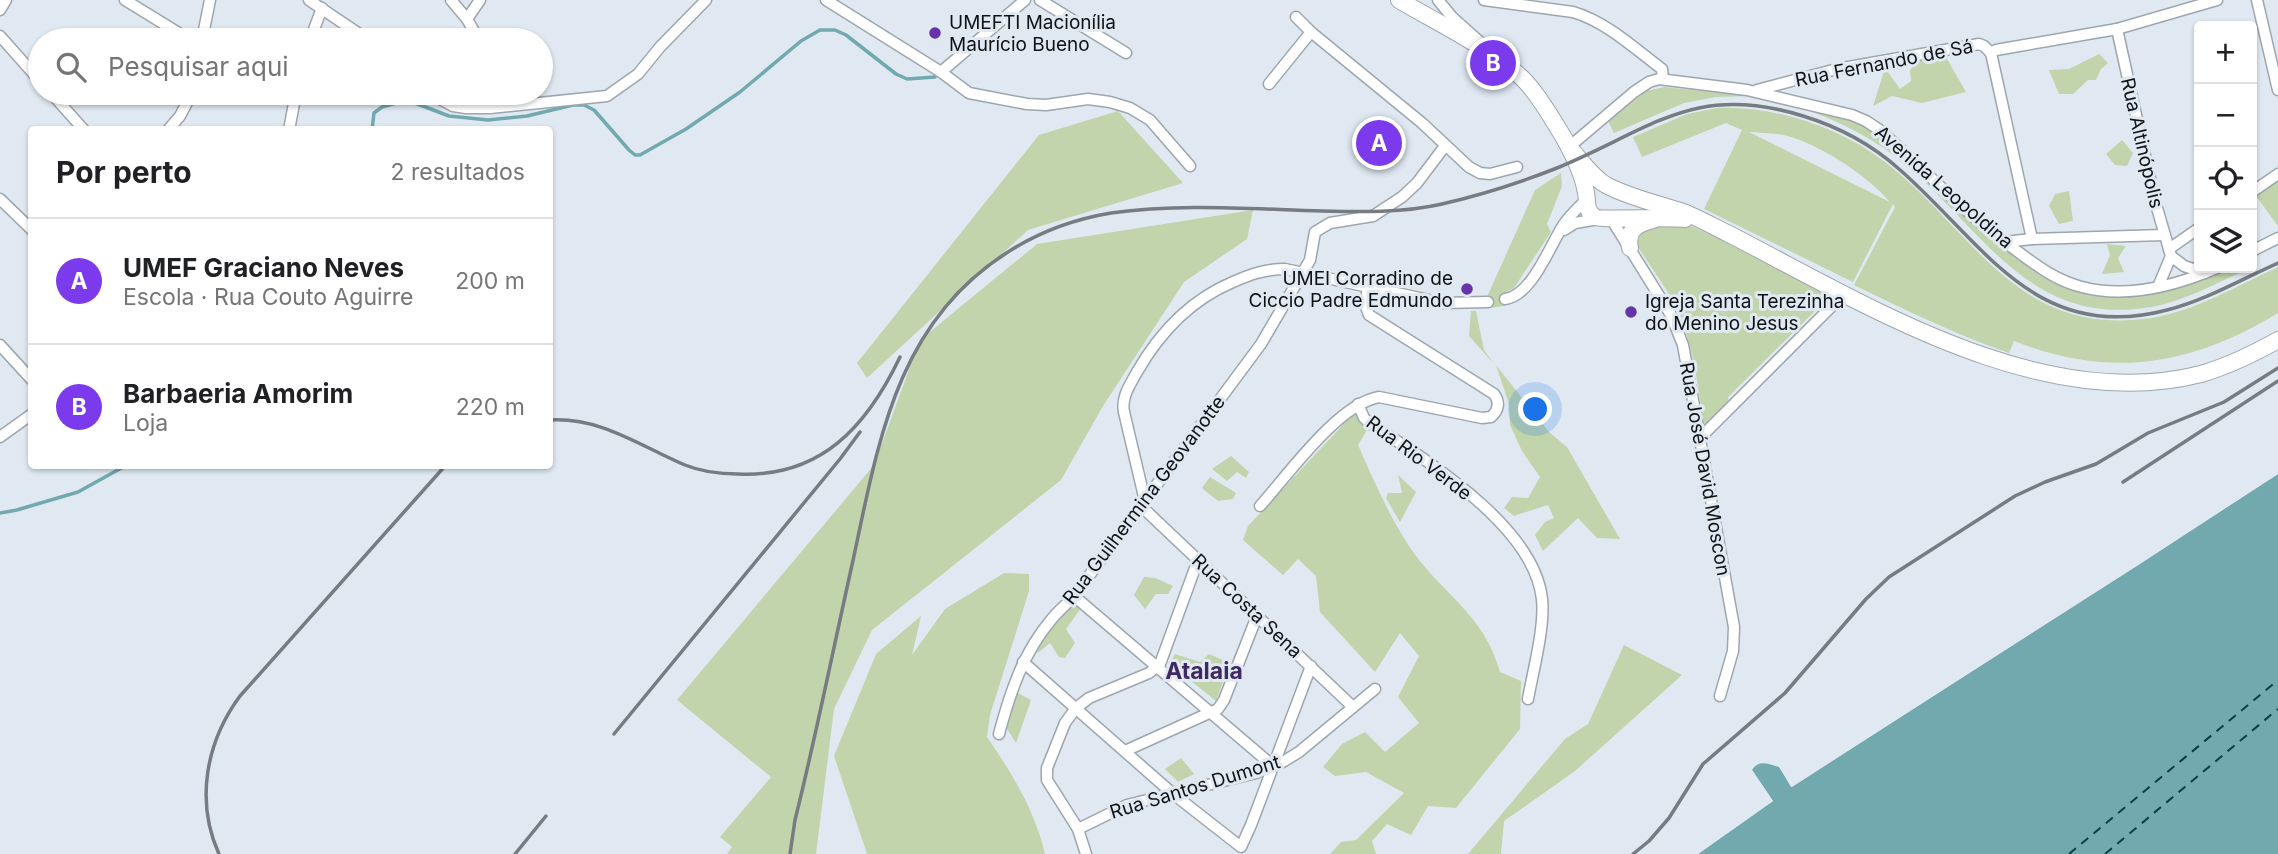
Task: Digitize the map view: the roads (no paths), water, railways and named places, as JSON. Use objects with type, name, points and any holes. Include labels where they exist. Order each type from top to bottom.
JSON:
[{"type":"street","points":[[0,10],[6,0]]},
{"type":"street","points":[[125,0],[170,28]]},
{"type":"street","points":[[204,28],[210,0]]},
{"type":"street","points":[[309,0],[351,28]]},
{"type":"street","points":[[451,0],[472,28]]},
{"type":"street","points":[[467,19],[480,0]]},
{"type":"street","points":[[553,101],[607,96],[638,74],[706,0]]},
{"type":"street","points":[[826,0],[844,5],[969,93],[1046,105],[1087,99],[1130,108],[1150,120],[1190,166]]},
{"type":"street","points":[[941,72],[1026,0]]},
{"type":"street","points":[[1040,0],[1126,53]]},
{"type":"street","points":[[1399,0],[1502,61],[1525,81],[1538,96],[1569,147],[1583,180],[1589,211],[1605,218]]},
{"type":"street","points":[[1438,0],[1452,17],[1476,36],[1483,50]]},
{"type":"street","points":[[1483,0],[1573,12],[1586,17],[1662,69],[1663,79],[1649,82],[1634,92],[1569,147]]},
{"type":"street","name":"Rua Fernando de Sá","points":[[1753,91],[1837,69],[1979,44],[1991,53],[2117,29],[2217,0]]},
{"type":"street","points":[[2257,0],[2278,90]]},
{"type":"street","points":[[314,28],[322,8]]},
{"type":"street","points":[[1296,17],[1422,123],[1469,167],[1480,173],[1496,173],[1517,167]]},
{"type":"street","name":"Rua Altinópolis","points":[[2117,29],[2170,253]]},
{"type":"street","points":[[1269,84],[1311,32]]},
{"type":"street","points":[[0,36],[28,68]]},
{"type":"street","points":[[1991,53],[2032,239]]},
{"type":"street","name":"Avenida Leopoldina","points":[[1663,79],[1753,91],[1852,115],[1866,121],[1881,131],[1983,226],[2054,277],[2079,287],[2113,292],[2158,287],[2205,273]]},
{"type":"street","points":[[62,105],[80,126]]},
{"type":"street","points":[[171,126],[186,105]]},
{"type":"street","points":[[290,126],[294,105]]},
{"type":"street","points":[[451,105],[466,108],[515,105]]},
{"type":"street","name":"Rua Guilhermina Geovanotte","points":[[999,734],[1007,703],[1023,662],[1048,623],[1074,596],[1247,365],[1310,260],[1313,237],[1321,227],[1330,223],[1373,216],[1411,189],[1446,146]]},
{"type":"street","points":[[1569,147],[1596,177],[1618,194],[1620,203],[1617,211],[1605,218]]},
{"type":"street","points":[[2257,189],[2278,174]]},
{"type":"street","points":[[1504,299],[1513,298],[1522,292],[1567,220],[1594,189],[1603,186],[1688,214],[1931,335],[1973,351],[2054,375],[2093,381],[2138,382],[2198,374],[2235,362],[2278,340]]},
{"type":"street","points":[[0,199],[28,226]]},
{"type":"street","points":[[1560,234],[1575,223],[1605,218],[1667,217],[1704,223]]},
{"type":"street","points":[[1630,248],[1629,236],[1634,228],[1667,217]]},
{"type":"street","name":"Rua José David Moscon","points":[[1605,218],[1630,248],[1680,334],[1734,627],[1733,651],[1720,696]]},
{"type":"street","points":[[2158,287],[2170,253],[2194,232]]},
{"type":"street","points":[[2004,242],[2164,235]]},
{"type":"street","points":[[2257,248],[2278,238]]},
{"type":"street","points":[[2170,253],[2184,266],[2194,269]]},
{"type":"street","points":[[1143,503],[1123,402],[1133,378],[1151,350],[1180,315],[1211,292],[1261,271],[1285,269],[1443,303],[1488,302]]},
{"type":"street","points":[[1260,506],[1336,421],[1357,404],[1379,397],[1482,418],[1491,416],[1498,405],[1493,394],[1369,315],[1365,304],[1368,288]]},
{"type":"street","points":[[1700,438],[1845,293]]},
{"type":"street","points":[[0,345],[28,376]]},
{"type":"street","name":"Rua Rio Verde","points":[[1357,404],[1363,418],[1440,470],[1487,509],[1511,537],[1531,567],[1539,584],[1542,604],[1528,699]]},
{"type":"street","points":[[0,437],[28,417]]},
{"type":"street","name":"Rua Costa Sena","points":[[1143,503],[1198,560],[1353,707]]},
{"type":"street","points":[[1086,854],[1078,829],[1049,784],[1046,772],[1065,723],[1076,708],[1095,695],[1157,667],[1162,660],[1198,560]]},
{"type":"street","points":[[1074,596],[1273,766]]},
{"type":"street","points":[[1125,751],[1211,713],[1222,705],[1257,616]]},
{"type":"street","points":[[1023,662],[1172,793],[1241,847],[1311,666]]},
{"type":"street","name":"Rua Santos Dumont","points":[[1078,829],[1116,809],[1273,766],[1298,752],[1375,689]]},
{"type":"water","points":[[2278,474],[2278,854],[1698,854],[1773,801],[1752,770],[1758,764],[1779,767],[1792,787]]},
{"type":"waterway","points":[[420,105],[449,116],[488,120],[584,105],[594,110],[629,150],[640,155],[686,129],[740,92],[801,41],[820,30],[835,30],[846,35],[896,74],[907,79],[935,77]]},
{"type":"waterway","points":[[372,126],[374,113],[389,105]]},
{"type":"waterway","points":[[0,513],[78,492],[120,469]]},
{"type":"railway","points":[[790,854],[795,820],[871,475],[897,390],[916,351],[940,314],[970,281],[1008,252],[1058,227],[1111,213],[1163,208],[1367,212],[1427,207],[1514,184],[1557,168],[1675,115],[1702,107],[1732,104],[1765,107],[1803,116],[1829,125],[1866,144],[1899,169],[2015,280],[2046,300],[2081,313],[2121,317],[2167,310],[2210,295],[2278,263]]},
{"type":"railway","points":[[553,420],[569,420],[603,428],[698,469],[725,474],[767,473],[794,467],[817,457],[838,443],[872,405],[900,357]]},
{"type":"railway","points":[[1633,854],[1649,841],[1669,818],[1703,764],[1785,693],[1866,599],[1889,577],[2015,496],[2096,464],[2148,433],[2224,402],[2278,368]]},
{"type":"railway","points":[[2123,482],[2278,381]]},
{"type":"railway","points":[[614,734],[860,432]]},
{"type":"railway","points":[[219,854],[207,813],[206,793],[212,752],[228,714],[240,696],[442,469]]},
{"type":"railway","points":[[515,854],[546,816]]},
{"type":"place","name":"UMEFTI Macionília Maurício Bueno","points":[[935,33]]},
{"type":"place","name":"Barbaeria Amorim","points":[[1493,63]]},
{"type":"place","name":"UMEF Graciano Neves","points":[[1379,143]]},
{"type":"place","name":"UMEI Corradino de Ciccio Padre Edmundo","points":[[1467,289]]},
{"type":"place","name":"Igreja Santa Terezinha do Menino Jesus","points":[[1631,312]]},
{"type":"district","name":"Atalaia","points":[[1204,671]]}]
